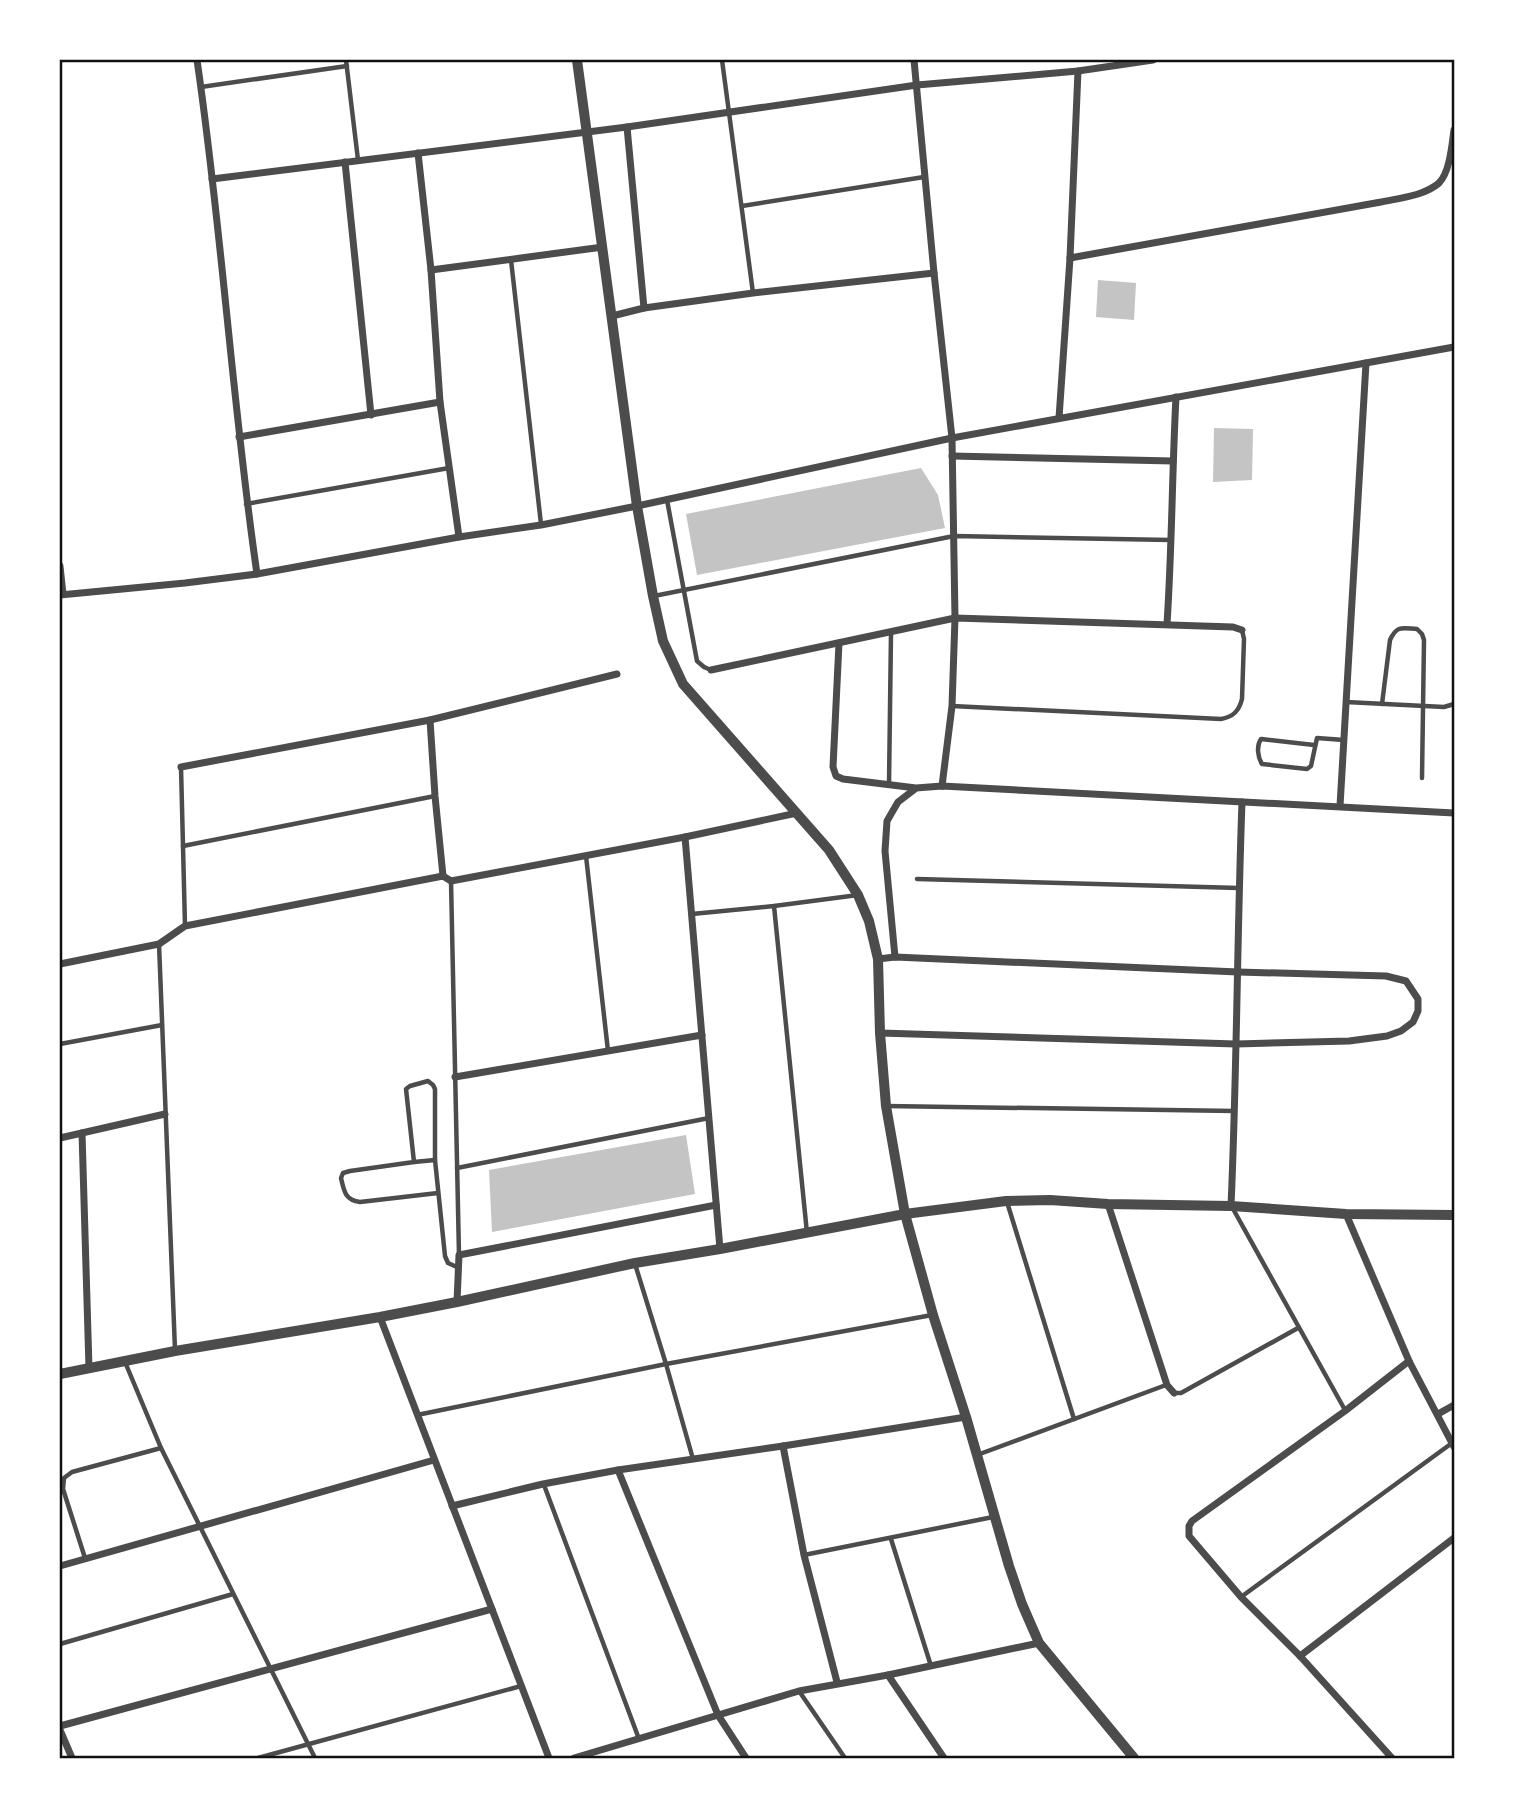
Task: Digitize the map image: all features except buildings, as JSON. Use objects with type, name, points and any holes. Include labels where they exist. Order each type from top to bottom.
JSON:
[{"type":"street","points":[[197,60],[246,504],[257,574]]},
{"type":"street","points":[[577,60],[637,506],[663,641],[683,684],[829,850],[859,895],[869,921],[878,959],[886,1106],[905,1214],[994,1517],[1022,1604],[1039,1643],[1134,1759]]},
{"type":"street","points":[[914,60],[952,438],[955,618],[952,706],[942,786]]},
{"type":"street","points":[[212,179],[627,127],[917,85],[1078,71],[1153,60]]},
{"type":"street","points":[[1059,418],[1070,258],[1078,71]]},
{"type":"street","points":[[627,127],[644,308]]},
{"type":"street","points":[[1070,258],[1422,193],[1440,182],[1449,160],[1454,130]]},
{"type":"street","points":[[418,153],[431,270],[440,402],[459,537]]},
{"type":"street","points":[[345,162],[371,415]]},
{"type":"street","points":[[431,270],[603,247]]},
{"type":"street","points":[[612,316],[644,308],[753,293],[934,273]]},
{"type":"street","points":[[60,566],[61,595],[257,574],[459,537],[541,525],[952,438],[1454,347]]},
{"type":"street","points":[[1340,806],[1366,363]]},
{"type":"street","points":[[1167,624],[1176,397]]},
{"type":"street","points":[[239,437],[440,402]]},
{"type":"street","points":[[952,456],[1172,461]]},
{"type":"street","points":[[711,670],[955,618],[1167,624],[1233,627],[1242,630]]},
{"type":"street","points":[[839,643],[834,767],[836,776],[843,779],[916,788],[942,786],[1454,813]]},
{"type":"street","points":[[181,767],[429,720],[617,674]]},
{"type":"street","points":[[429,720],[443,876]]},
{"type":"street","points":[[895,957],[885,851],[887,821],[898,802],[916,788]]},
{"type":"street","points":[[1231,1206],[1242,802]]},
{"type":"street","points":[[60,964],[159,944],[185,926],[443,876],[451,881],[797,813]]},
{"type":"street","points":[[685,837],[720,1249]]},
{"type":"street","points":[[878,959],[895,957],[1386,976],[1406,981],[1418,999],[1418,1011],[1413,1022],[1401,1031],[1387,1036],[1349,1041],[1236,1044],[880,1033]]},
{"type":"street","points":[[455,1077],[702,1035]]},
{"type":"street","points":[[60,1138],[165,1114]]},
{"type":"street","points":[[82,1133],[89,1368]]},
{"type":"street","points":[[60,1374],[124,1360],[380,1317],[635,1264],[905,1214],[1006,1201],[1231,1206],[1346,1214],[1454,1214]]},
{"type":"street","points":[[457,1302],[459,1255],[716,1205]]},
{"type":"street","points":[[1108,1205],[1167,1385],[1174,1393]]},
{"type":"street","points":[[1346,1214],[1409,1361],[1453,1445]]},
{"type":"street","points":[[380,1317],[549,1759]]},
{"type":"street","points":[[1392,1759],[1300,1656],[1241,1597],[1189,1536],[1189,1527],[1192,1521],[1409,1361]]},
{"type":"street","points":[[1438,1414],[1454,1405]]},
{"type":"street","points":[[453,1506],[618,1469],[965,1417]]},
{"type":"street","points":[[783,1446],[804,1556],[837,1682]]},
{"type":"street","points":[[60,1566],[434,1460]]},
{"type":"street","points":[[618,1469],[718,1715],[746,1759]]},
{"type":"street","points":[[1300,1656],[1454,1538]]},
{"type":"street","points":[[72,1759],[60,1728],[492,1609]]},
{"type":"street","points":[[574,1759],[799,1690],[888,1675],[1039,1643]]},
{"type":"street","points":[[888,1675],[944,1759]]},
{"type":"lane","points":[[346,60],[358,160]]},
{"type":"lane","points":[[722,60],[753,293]]},
{"type":"lane","points":[[201,87],[347,66]]},
{"type":"lane","points":[[742,206],[925,177]]},
{"type":"lane","points":[[511,260],[541,525]]},
{"type":"lane","points":[[246,504],[449,468]]},
{"type":"lane","points":[[667,500],[697,661],[711,670]]},
{"type":"lane","points":[[653,596],[954,536],[1172,540]]},
{"type":"lane","points":[[1382,704],[1390,640],[1394,631],[1399,628],[1417,629],[1424,640],[1422,778]]},
{"type":"lane","points":[[952,706],[1229,718],[1240,707],[1244,639],[1242,630]]},
{"type":"lane","points":[[889,786],[891,632]]},
{"type":"lane","points":[[1346,702],[1454,705]]},
{"type":"lane","points":[[1314,746],[1261,739],[1258,755],[1262,764],[1307,769],[1311,766],[1316,740],[1344,740]]},
{"type":"lane","points":[[181,767],[185,926]]},
{"type":"lane","points":[[183,846],[435,796]]},
{"type":"lane","points":[[586,855],[608,1051]]},
{"type":"lane","points":[[917,879],[1239,888]]},
{"type":"lane","points":[[451,881],[459,1255]]},
{"type":"lane","points":[[692,914],[859,895]]},
{"type":"lane","points":[[774,906],[807,1233]]},
{"type":"lane","points":[[159,944],[175,1351]]},
{"type":"lane","points":[[60,1044],[162,1025]]},
{"type":"lane","points":[[414,1162],[406,1089],[428,1081],[435,1089],[435,1160],[445,1256],[448,1263],[459,1268]]},
{"type":"lane","points":[[886,1106],[1235,1111]]},
{"type":"lane","points":[[457,1168],[709,1118]]},
{"type":"lane","points":[[435,1160],[350,1171],[344,1173],[341,1178],[346,1196],[352,1201],[438,1193]]},
{"type":"lane","points":[[1006,1201],[1074,1419]]},
{"type":"lane","points":[[1231,1206],[1345,1410]]},
{"type":"lane","points":[[635,1264],[693,1459]]},
{"type":"lane","points":[[417,1415],[666,1364],[933,1315]]},
{"type":"lane","points":[[1174,1393],[1181,1393],[1298,1328]]},
{"type":"lane","points":[[124,1360],[161,1448],[315,1759]]},
{"type":"lane","points":[[977,1455],[1167,1385]]},
{"type":"lane","points":[[1241,1597],[1453,1445]]},
{"type":"lane","points":[[85,1558],[63,1489],[64,1478],[72,1472],[161,1448]]},
{"type":"lane","points":[[543,1484],[639,1739]]},
{"type":"lane","points":[[804,1556],[994,1517]]},
{"type":"lane","points":[[891,1539],[931,1666]]},
{"type":"lane","points":[[60,1644],[233,1594]]},
{"type":"lane","points":[[258,1759],[521,1686]]},
{"type":"lane","points":[[799,1690],[845,1759]]}]
